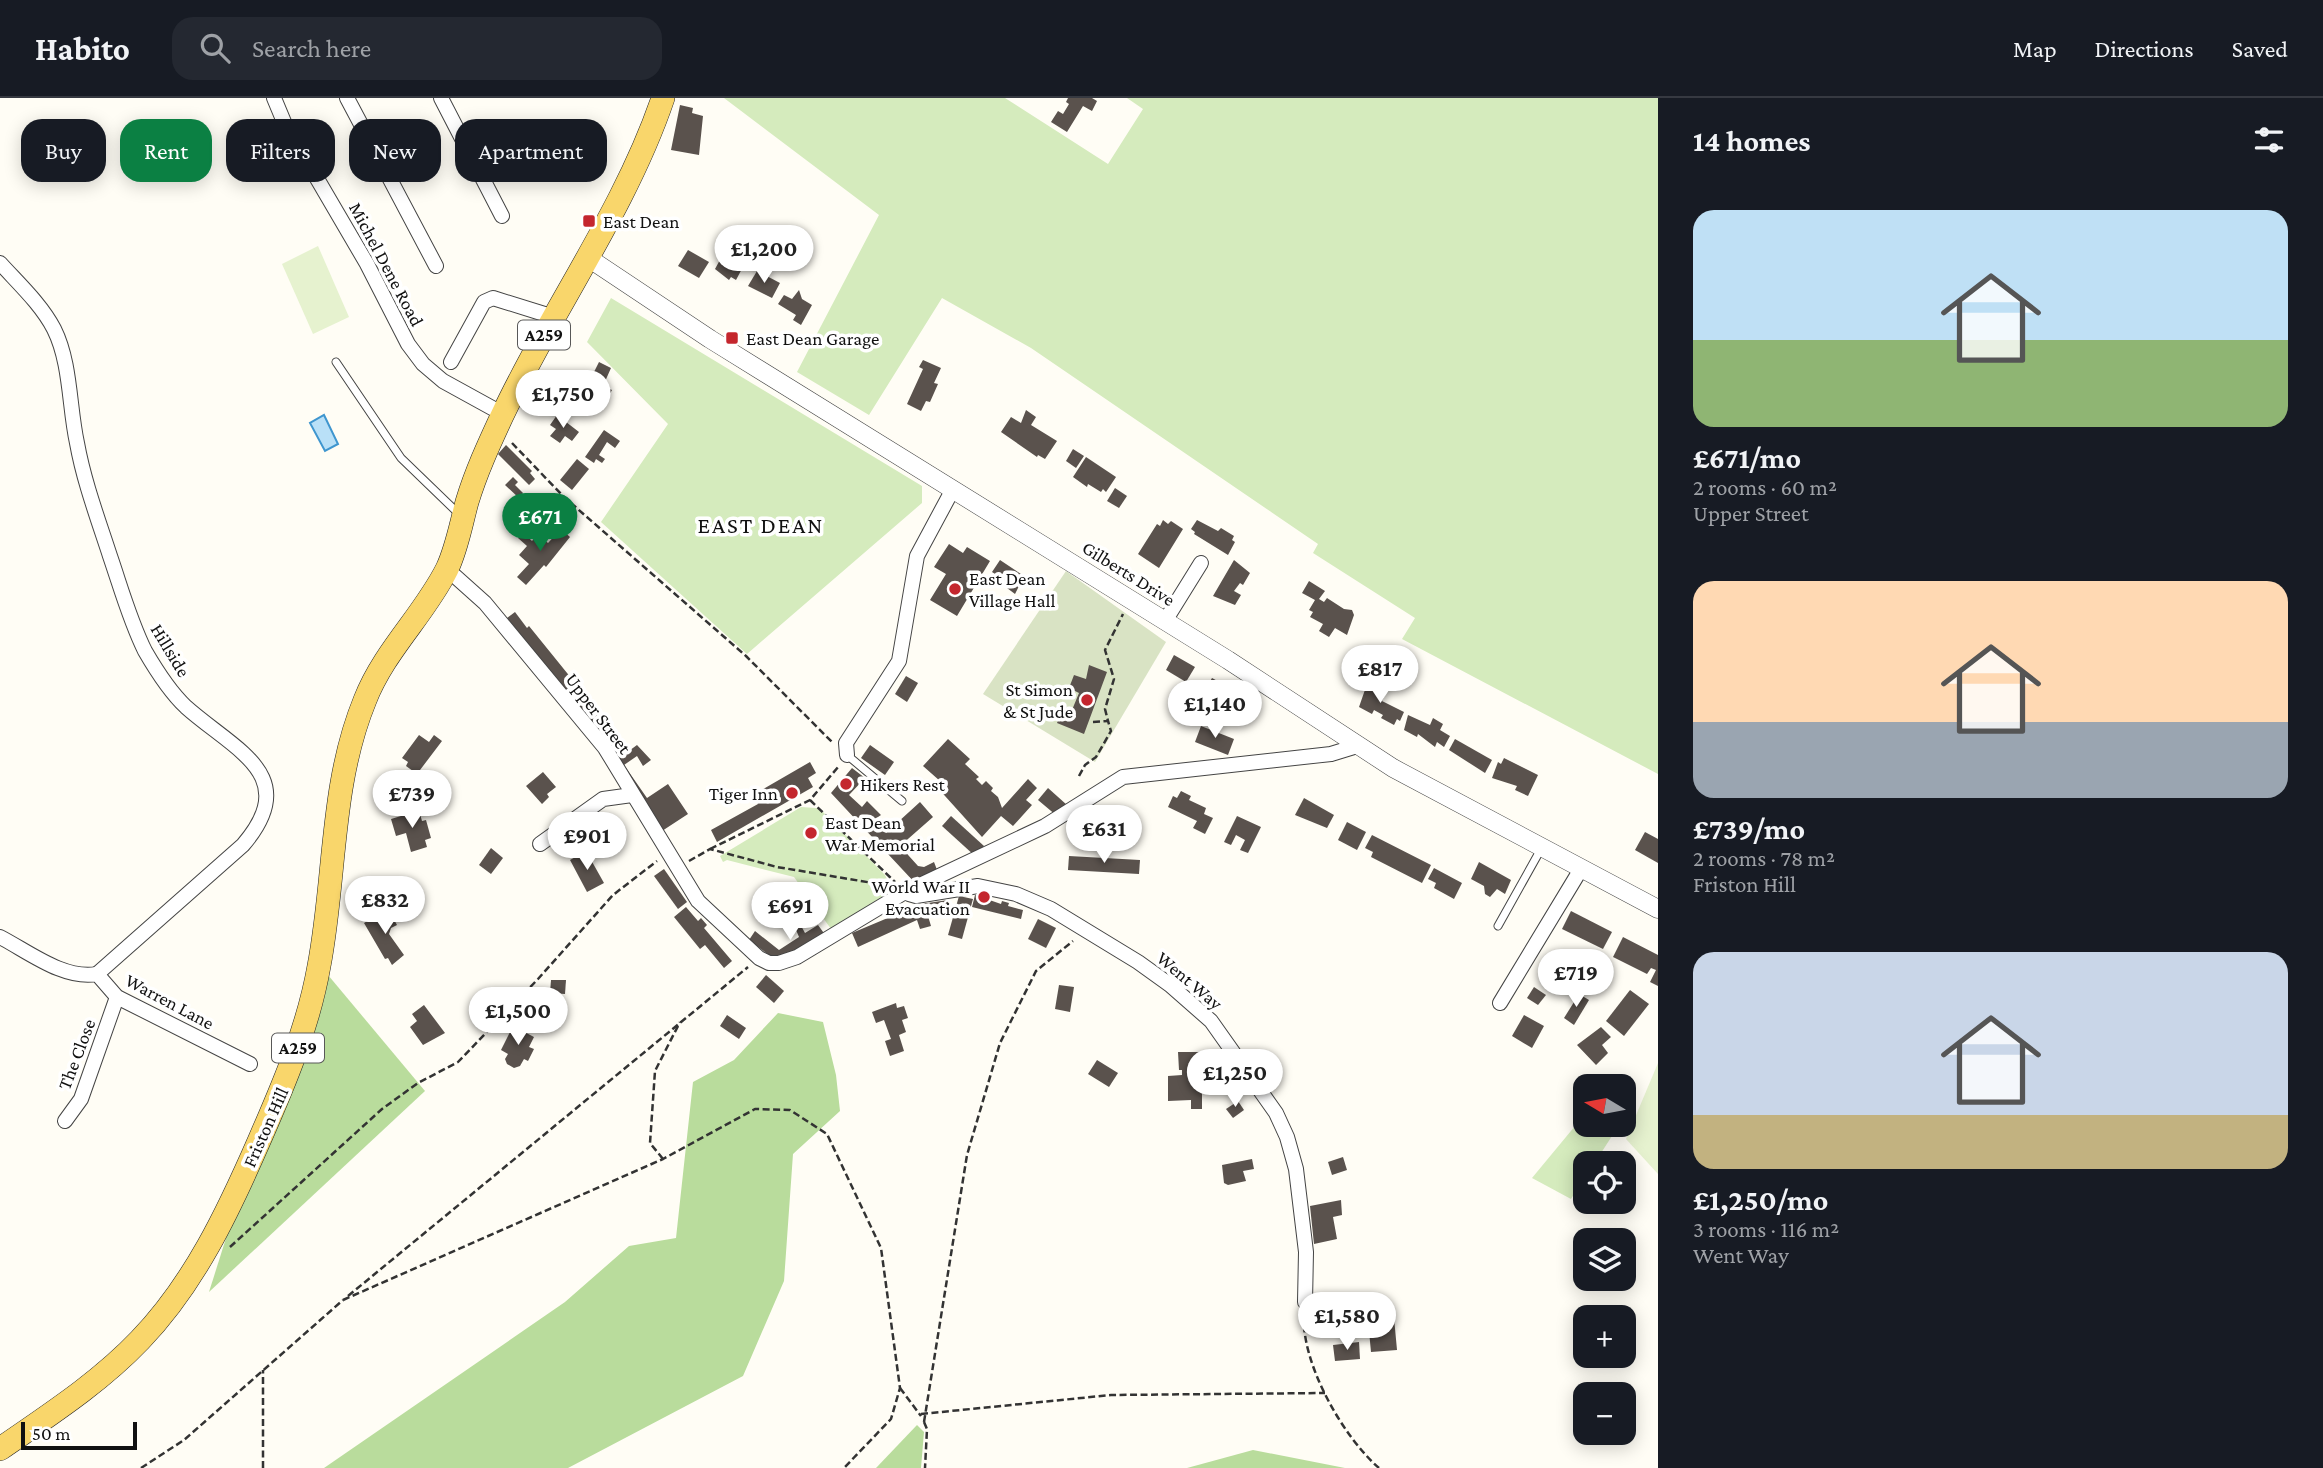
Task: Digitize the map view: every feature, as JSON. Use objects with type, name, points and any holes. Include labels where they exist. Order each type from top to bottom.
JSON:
[{"type":"main road","name":"A259","points":[[499,422],[636,163],[663,98]]},
{"type":"main road","name":"Friston Hill","points":[[0,1449],[85,1390],[134,1346],[165,1311],[197,1266],[217,1231],[279,1096],[310,1009],[325,925],[338,797],[350,741],[366,696],[388,654],[447,569],[473,484],[499,422]]},
{"type":"street","name":"Michel Dene Road","points":[[274,98],[284,122],[367,264],[408,344],[423,364],[499,422]]},
{"type":"street","points":[[347,98],[436,266]]},
{"type":"street","points":[[441,98],[502,216]]},
{"type":"street","name":"Gilberts Drive","points":[[587,257],[710,340],[1130,599],[1357,746],[1658,909]]},
{"type":"street","name":"Hillside","points":[[0,263],[44,314],[60,345],[77,444],[92,502],[129,613],[145,650],[183,704],[254,764],[264,779],[268,796],[266,811],[258,827],[243,845],[97,974]]},
{"type":"street","points":[[451,362],[484,302],[493,298],[554,317]]},
{"type":"street","points":[[847,755],[846,743],[899,662],[917,556],[953,489]]},
{"type":"street","points":[[1165,621],[1201,563]]},
{"type":"street","name":"Upper Street","points":[[447,569],[485,603],[605,748],[698,901],[759,958]]},
{"type":"street","points":[[759,958],[769,963],[779,963],[797,957],[905,892],[1045,826],[1124,777],[1331,754],[1357,746]]},
{"type":"street","points":[[540,844],[603,799],[632,795]]},
{"type":"street","points":[[1500,1003],[1581,869]]},
{"type":"street","name":"Went Way","points":[[905,892],[916,896],[957,888],[997,888],[1051,909],[1138,962],[1211,1021],[1276,1113],[1287,1137],[1296,1169],[1306,1252],[1305,1302]]},
{"type":"street","name":"Warren Lane","points":[[0,937],[70,973],[85,976],[97,974],[117,997],[250,1064]]},
{"type":"street","name":"The Close","points":[[65,1121],[81,1099],[117,997]]},
{"type":"lane","points":[[336,362],[401,458],[463,518]]},
{"type":"lane","points":[[847,755],[902,801]]},
{"type":"lane","points":[[1498,926],[1541,848]]},
{"type":"path","points":[[499,422],[507,438],[564,497],[746,656],[847,755],[810,800],[677,868]]},
{"type":"path","points":[[1079,776],[1085,765],[1096,757],[1111,731],[1105,709],[1114,680],[1105,650],[1130,599]]},
{"type":"path","points":[[1093,722],[1108,721]]},
{"type":"path","points":[[810,800],[905,892]]},
{"type":"path","points":[[710,849],[777,867],[878,883],[905,892]]},
{"type":"path","points":[[221,1255],[382,1109],[418,1083],[458,1062],[538,979],[613,895],[668,854]]},
{"type":"path","points":[[925,1468],[927,1429],[923,1414],[967,1155],[1000,1043],[1037,971],[1086,930]]},
{"type":"path","points":[[141,1468],[184,1440],[343,1300],[759,958]]},
{"type":"path","points":[[663,1159],[650,1143],[655,1071],[681,1020]]},
{"type":"path","points":[[343,1300],[663,1159],[755,1109],[790,1110],[827,1134],[881,1248],[900,1388],[891,1419],[844,1468]]},
{"type":"path","points":[[1305,1302],[1303,1333],[1309,1362],[1364,1455],[1379,1468]]},
{"type":"path","points":[[263,1370],[263,1468]]},
{"type":"path","points":[[900,1388],[923,1414]]},
{"type":"path","points":[[923,1414],[1111,1395],[1325,1393]]},
{"type":"green space","points":[[724,98],[1005,98],[1108,164],[1143,109],[1127,98],[1658,98],[1658,774],[1402,639],[1415,618],[1313,553],[1318,544],[1031,348],[942,298],[869,415],[797,372],[879,215]]},
{"type":"green space","points":[[318,246],[349,317],[313,334],[282,264]]},
{"type":"green space","points":[[611,298],[922,486],[922,503],[747,654],[601,522],[668,424],[587,342]]},
{"type":"green space","points":[[1066,571],[1166,642],[1095,762],[983,694]]},
{"type":"green space","points":[[801,807],[816,808],[823,812],[885,875],[890,885],[888,893],[831,929],[794,877],[727,860],[723,862],[720,856]]},
{"type":"green space","points":[[328,975],[425,1091],[209,1292],[227,1235]]},
{"type":"green space","points":[[778,1013],[823,1022],[836,1075],[840,1111],[793,1154],[784,1281],[743,1376],[568,1468],[324,1468],[565,1302],[629,1246],[676,1238],[693,1082],[734,1060]]},
{"type":"green space","points":[[1658,1063],[1658,1174],[1626,1139],[1636,1138],[1636,1115]]},
{"type":"green space","points":[[1573,1128],[1573,1138],[1611,1138],[1602,1151],[1573,1151],[1571,1199],[1532,1178]]},
{"type":"green space","points":[[917,1425],[924,1432],[921,1468],[876,1468]]},
{"type":"green space","points":[[1253,1450],[1345,1468],[1187,1468]]},
{"type":"water","points":[[324,415],[338,444],[325,451],[310,423]]},
{"type":"building","points":[[1068,98],[1092,98],[1097,101],[1092,111],[1083,106],[1067,132],[1051,122],[1058,111],[1063,114],[1069,104],[1066,102]]},
{"type":"building","points":[[680,105],[693,108],[692,113],[703,116],[699,155],[671,150]]},
{"type":"building","points":[[732,238],[737,241],[731,252],[746,260],[750,253],[757,257],[750,269],[744,265],[736,280],[731,277],[729,280],[715,269]]},
{"type":"building","points":[[688,250],[709,262],[699,278],[678,266]]},
{"type":"building","points":[[757,271],[780,283],[772,298],[748,286]]},
{"type":"building","points":[[799,290],[802,299],[812,305],[801,325],[793,320],[796,315],[778,304],[784,295],[792,299]]},
{"type":"building","points":[[923,360],[941,368],[930,402],[926,401],[921,411],[907,404],[923,369],[919,367]]},
{"type":"building","points":[[599,362],[611,368],[603,386],[612,390],[607,399],[598,395],[589,414],[576,408]]},
{"type":"building","points":[[1026,410],[1036,417],[1031,425],[1057,441],[1045,459],[1038,455],[1037,457],[1001,432],[1011,417],[1021,423]]},
{"type":"building","points":[[557,415],[579,432],[572,441],[565,436],[560,443],[550,436],[556,429],[550,425]]},
{"type":"building","points":[[604,430],[620,441],[615,448],[607,442],[599,455],[605,459],[602,463],[596,459],[594,463],[585,457]]},
{"type":"building","points":[[506,445],[532,471],[530,473],[535,479],[529,485],[498,454]]},
{"type":"building","points":[[1073,449],[1084,456],[1076,468],[1066,461]]},
{"type":"building","points":[[1086,457],[1116,477],[1106,492],[1088,484],[1087,487],[1073,477]]},
{"type":"building","points":[[577,459],[589,469],[572,490],[560,480]]},
{"type":"building","points":[[513,477],[518,482],[515,485],[523,493],[519,498],[505,485]]},
{"type":"building","points":[[1115,488],[1127,496],[1119,508],[1107,501]]},
{"type":"building","points":[[1163,520],[1168,524],[1171,521],[1183,529],[1159,568],[1138,554],[1157,524],[1160,526]]},
{"type":"building","points":[[1197,520],[1218,531],[1221,528],[1234,536],[1232,540],[1235,542],[1228,555],[1194,534],[1191,529]]},
{"type":"building","points":[[561,529],[570,537],[546,567],[544,565],[526,585],[517,577],[529,564],[519,555],[527,546],[518,538],[523,532],[532,541],[538,534],[548,543]]},
{"type":"building","name":"East Dean Village Hall","points":[[949,544],[963,553],[967,547],[990,561],[957,616],[930,600],[946,574],[934,567]]},
{"type":"building","points":[[1000,560],[1024,576],[1015,594],[1007,588],[1010,584],[992,572]]},
{"type":"building","points":[[1234,560],[1250,573],[1243,585],[1240,583],[1234,591],[1241,595],[1235,605],[1213,596]]},
{"type":"building","points":[[1309,581],[1325,591],[1319,599],[1324,602],[1327,598],[1344,609],[1352,610],[1354,615],[1347,635],[1335,628],[1329,637],[1319,631],[1323,624],[1310,617],[1313,612],[1309,610],[1315,600],[1302,593]]},
{"type":"building","points":[[515,612],[614,731],[605,739],[507,618]]},
{"type":"building","points":[[1174,655],[1195,667],[1186,682],[1166,670]]},
{"type":"building","name":"St Simon & St Jude","points":[[1089,665],[1107,672],[1084,734],[1057,723],[1064,706],[1072,710],[1079,693],[1069,688],[1074,675],[1086,679]]},
{"type":"building","points":[[906,676],[918,683],[907,702],[895,694]]},
{"type":"building","points":[[1212,678],[1236,691],[1227,707],[1203,694]]},
{"type":"building","points":[[1367,684],[1386,693],[1382,701],[1404,712],[1400,721],[1397,719],[1394,725],[1381,718],[1383,715],[1374,710],[1372,714],[1359,707]]},
{"type":"building","points":[[1408,715],[1430,725],[1433,718],[1443,724],[1440,730],[1450,736],[1444,747],[1437,742],[1435,747],[1418,734],[1417,737],[1404,730]]},
{"type":"building","points":[[1201,726],[1234,739],[1228,755],[1195,742]]},
{"type":"building","points":[[419,735],[429,742],[434,735],[442,741],[417,774],[406,766],[408,762],[402,758]]},
{"type":"building","points":[[948,739],[970,759],[965,764],[979,777],[976,779],[982,785],[986,781],[993,788],[991,791],[998,797],[1002,808],[1028,779],[1037,788],[1026,800],[1032,805],[1013,826],[1001,816],[982,837],[936,786],[940,781],[923,766]]},
{"type":"building","points":[[1455,739],[1492,760],[1485,773],[1449,750]]},
{"type":"building","points":[[637,745],[651,760],[643,766],[637,756],[624,765],[647,798],[668,784],[688,814],[662,831],[614,762]]},
{"type":"building","points":[[870,745],[894,762],[885,775],[861,758]]},
{"type":"building","points":[[1504,758],[1538,775],[1528,796],[1515,790],[1517,786],[1492,778],[1498,762],[1501,764]]},
{"type":"building","points":[[810,762],[816,773],[808,778],[813,787],[717,842],[711,830],[758,804],[753,795]]},
{"type":"building","points":[[852,768],[865,778],[849,795],[862,807],[867,801],[881,815],[875,819],[886,833],[920,802],[933,817],[900,846],[918,866],[924,867],[934,862],[939,875],[916,884],[831,793]]},
{"type":"building","points":[[543,772],[556,787],[547,794],[549,797],[542,804],[526,786]]},
{"type":"building","points":[[1048,788],[1067,805],[1057,816],[1038,800]]},
{"type":"building","points":[[1181,791],[1191,796],[1189,800],[1206,808],[1204,814],[1213,818],[1205,834],[1193,828],[1197,821],[1168,807],[1173,796],[1177,798]]},
{"type":"building","points":[[1304,798],[1334,815],[1327,828],[1295,815]]},
{"type":"building","points":[[411,813],[412,817],[420,814],[422,821],[426,820],[431,838],[425,840],[427,847],[411,852],[406,833],[396,836],[391,819]]},
{"type":"building","points":[[951,816],[984,846],[975,856],[942,826]]},
{"type":"building","points":[[1237,816],[1261,827],[1248,853],[1240,850],[1245,840],[1236,835],[1231,845],[1224,842]]},
{"type":"building","points":[[1347,822],[1366,832],[1357,850],[1338,840]]},
{"type":"building","points":[[1645,832],[1658,839],[1658,863],[1635,850]]},
{"type":"building","points":[[603,835],[612,850],[602,856],[592,841]]},
{"type":"building","points":[[1372,835],[1431,865],[1422,883],[1371,857],[1373,852],[1365,848]]},
{"type":"building","points":[[491,848],[503,858],[491,874],[479,865]]},
{"type":"building","points":[[586,851],[604,883],[587,892],[570,860]]},
{"type":"building","points":[[1069,856],[1140,860],[1139,874],[1068,870]]},
{"type":"building","points":[[1479,862],[1511,880],[1505,894],[1497,889],[1490,897],[1485,894],[1484,886],[1471,879]]},
{"type":"building","points":[[1434,868],[1462,883],[1454,899],[1434,888],[1436,883],[1428,879]]},
{"type":"building","points":[[664,869],[687,902],[678,909],[654,876]]},
{"type":"building","points":[[792,882],[802,900],[793,906],[789,898],[767,910],[761,900]]},
{"type":"building","points":[[975,895],[1001,904],[1002,901],[1009,903],[1008,906],[1023,910],[1021,919],[972,907]]},
{"type":"building","points":[[959,896],[973,899],[962,939],[948,935]]},
{"type":"building","points":[[948,900],[949,913],[928,916],[931,926],[920,929],[917,920],[858,947],[852,933],[921,904]]},
{"type":"building","points":[[686,907],[698,921],[701,918],[707,925],[704,928],[732,961],[724,968],[705,945],[700,949],[674,917]]},
{"type":"building","points":[[388,909],[397,925],[391,928],[389,934],[404,955],[392,965],[388,958],[385,959],[364,923]]},
{"type":"building","points":[[1571,911],[1612,932],[1603,949],[1562,929]]},
{"type":"building","points":[[1038,919],[1056,928],[1046,948],[1028,939]]},
{"type":"building","points":[[799,922],[805,933],[818,925],[826,936],[803,951],[773,958],[749,940],[755,931],[779,950],[799,937],[794,925]]},
{"type":"building","points":[[1623,937],[1658,955],[1658,986],[1650,982],[1656,970],[1651,968],[1647,974],[1613,957]]},
{"type":"building","points":[[1592,969],[1603,976],[1596,988],[1585,981]]},
{"type":"building","points":[[766,975],[784,991],[774,1003],[756,987]]},
{"type":"building","points":[[551,980],[566,980],[565,994],[550,993]]},
{"type":"building","points":[[1059,985],[1074,987],[1070,1012],[1055,1009]]},
{"type":"building","points":[[1534,987],[1546,995],[1538,1005],[1527,998]]},
{"type":"building","points":[[1630,990],[1649,1004],[1624,1036],[1606,1021]]},
{"type":"building","points":[[1579,994],[1589,1000],[1574,1025],[1564,1018]]},
{"type":"building","points":[[896,1003],[897,1008],[904,1006],[908,1018],[902,1020],[906,1032],[899,1035],[904,1051],[890,1056],[885,1041],[891,1039],[884,1020],[876,1023],[872,1012]]},
{"type":"building","points":[[424,1005],[445,1033],[423,1045],[410,1027],[417,1021],[412,1014]]},
{"type":"building","points":[[727,1015],[746,1028],[739,1039],[720,1026]]},
{"type":"building","points":[[1524,1015],[1544,1026],[1532,1048],[1512,1036]]},
{"type":"building","points":[[513,1026],[534,1037],[529,1047],[534,1049],[528,1061],[524,1059],[520,1066],[514,1068],[507,1064],[505,1059],[508,1054],[501,1050]]},
{"type":"building","points":[[1601,1027],[1611,1037],[1602,1045],[1608,1053],[1596,1065],[1577,1045]]},
{"type":"building","points":[[1178,1052],[1202,1052],[1202,1078],[1208,1077],[1208,1084],[1202,1084],[1202,1109],[1191,1109],[1191,1100],[1168,1101],[1168,1076],[1182,1075]]},
{"type":"building","points":[[1097,1060],[1118,1073],[1109,1087],[1088,1074]]},
{"type":"building","points":[[1238,1101],[1244,1110],[1233,1118],[1226,1109]]},
{"type":"building","points":[[1343,1157],[1347,1170],[1332,1175],[1328,1162]]},
{"type":"building","points":[[1252,1159],[1254,1169],[1243,1171],[1246,1181],[1228,1185],[1224,1183],[1222,1165]]},
{"type":"building","points":[[1341,1200],[1342,1215],[1333,1217],[1337,1239],[1314,1244],[1310,1206]]},
{"type":"building","points":[[1393,1307],[1397,1350],[1371,1352],[1367,1310]]},
{"type":"building","points":[[1359,1342],[1360,1359],[1335,1361],[1333,1345]]},
{"type":"place","name":"East Dean","points":[[589,221]]},
{"type":"place","name":"East Dean Garage","points":[[732,338]]},
{"type":"place","name":"East Dean Village Hall","points":[[955,589]]},
{"type":"place","name":"St Simon & St Jude","points":[[1087,700]]},
{"type":"place","name":"Hikers Rest","points":[[846,784]]},
{"type":"place","name":"Tiger Inn","points":[[792,793]]},
{"type":"place","name":"East Dean War Memorial","points":[[811,833]]},
{"type":"place","name":"World War II Evacuation","points":[[984,897]]},
{"type":"district","name":"EAST DEAN","points":[[761,525]]}]
